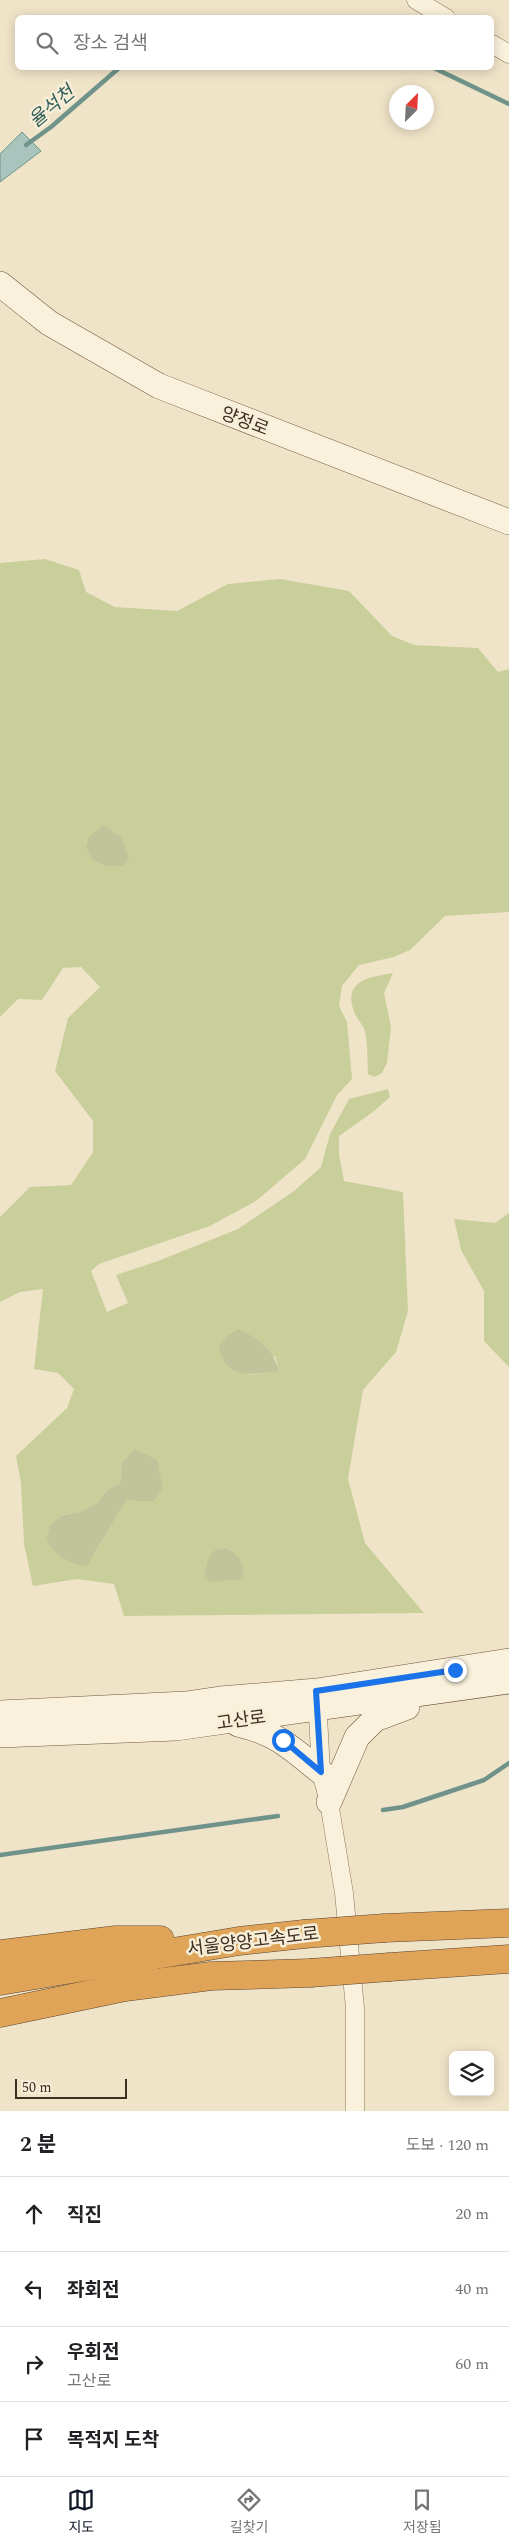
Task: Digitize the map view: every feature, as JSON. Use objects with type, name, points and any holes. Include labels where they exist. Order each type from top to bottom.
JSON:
[{"type":"highway","name":"서울양양고속도로","points":[[0,1982],[238,1940],[384,1928],[509,1923]]},
{"type":"highway","points":[[0,1954],[116,1940],[238,1940]]},
{"type":"highway","name":"서울양양고속도로","points":[[0,2013],[125,1987],[211,1976],[310,1973],[509,1959]]},
{"type":"highway","points":[[0,2018],[54,2002]]},
{"type":"street","points":[[416,0],[441,15]]},
{"type":"street","points":[[494,45],[509,54]]},
{"type":"street","name":"양정로","points":[[0,284],[49,323],[158,386],[509,522]]},
{"type":"street","name":"고산로","points":[[0,1735],[176,1728],[228,1721],[317,1700],[509,1661]]},
{"type":"street","name":"고산로","points":[[0,1712],[186,1704],[220,1699],[317,1700],[459,1689],[509,1681]]},
{"type":"street","points":[[329,1802],[358,1737],[375,1719],[459,1689]]},
{"type":"street","points":[[317,1700],[321,1772],[329,1802],[344,1892],[355,2008],[355,2111]]},
{"type":"street","points":[[228,1721],[258,1729],[283,1740],[321,1772]]},
{"type":"green space","points":[[45,559],[79,570],[86,592],[115,607],[177,611],[228,584],[280,579],[349,591],[392,636],[414,645],[478,648],[498,672],[509,669],[509,912],[445,916],[410,950],[394,957],[359,965],[342,986],[339,1006],[347,1022],[352,1079],[337,1095],[305,1159],[256,1201],[210,1226],[99,1264],[91,1271],[107,1312],[128,1303],[116,1275],[158,1261],[238,1229],[294,1191],[321,1167],[330,1134],[349,1099],[388,1089],[390,1097],[373,1112],[339,1136],[339,1154],[344,1181],[403,1192],[408,1311],[396,1352],[363,1390],[348,1479],[365,1543],[424,1613],[124,1616],[114,1584],[77,1579],[33,1586],[24,1544],[21,1483],[16,1456],[67,1408],[74,1389],[58,1373],[34,1369],[43,1289],[20,1292],[0,1302],[0,1217],[30,1187],[71,1185],[93,1152],[93,1121],[55,1071],[68,1018],[100,987],[81,967],[63,968],[42,1000],[18,999],[0,1017],[0,563]],"holes":[[[275,1356],[279,1371],[248,1375]],[[122,1463],[137,1501],[127,1498],[94,1555],[62,1515],[80,1512],[97,1503],[106,1491],[120,1483]]]},
{"type":"green space","points":[[103,825],[121,837],[129,859],[124,866],[107,866],[93,860],[86,847],[89,837]]},
{"type":"green space","points":[[393,973],[384,993],[391,1027],[387,1063],[382,1073],[374,1077],[368,1074],[365,1031],[355,1014],[352,994],[360,983],[367,979]]},
{"type":"green space","points":[[509,1213],[509,1367],[484,1341],[484,1291],[461,1250],[454,1219],[495,1223]]},
{"type":"green space","points":[[238,1329],[264,1345],[273,1356],[279,1371],[259,1374],[241,1373],[227,1365],[222,1357],[219,1346],[226,1337]]},
{"type":"green space","points":[[135,1449],[157,1460],[163,1489],[153,1501],[127,1499],[87,1566],[63,1558],[46,1539],[51,1524],[63,1515],[80,1512],[97,1503],[106,1491],[120,1483],[122,1463]]},
{"type":"green space","points":[[226,1548],[235,1553],[240,1560],[243,1569],[243,1579],[212,1582],[204,1578],[208,1560],[215,1550]]},
{"type":"water","name":"율석천","points":[[22,132],[41,151],[0,182],[0,154]]},
{"type":"waterway","name":"율석천","points":[[26,145],[51,127],[117,70]]},
{"type":"waterway","name":"율석천","points":[[438,70],[509,104]]},
{"type":"waterway","points":[[383,1810],[403,1807],[484,1780],[509,1763]]},
{"type":"waterway","points":[[0,1855],[278,1816]]},
{"type":"route","points":[[283,1740],[321,1772],[316,1691],[455,1670]]}]
